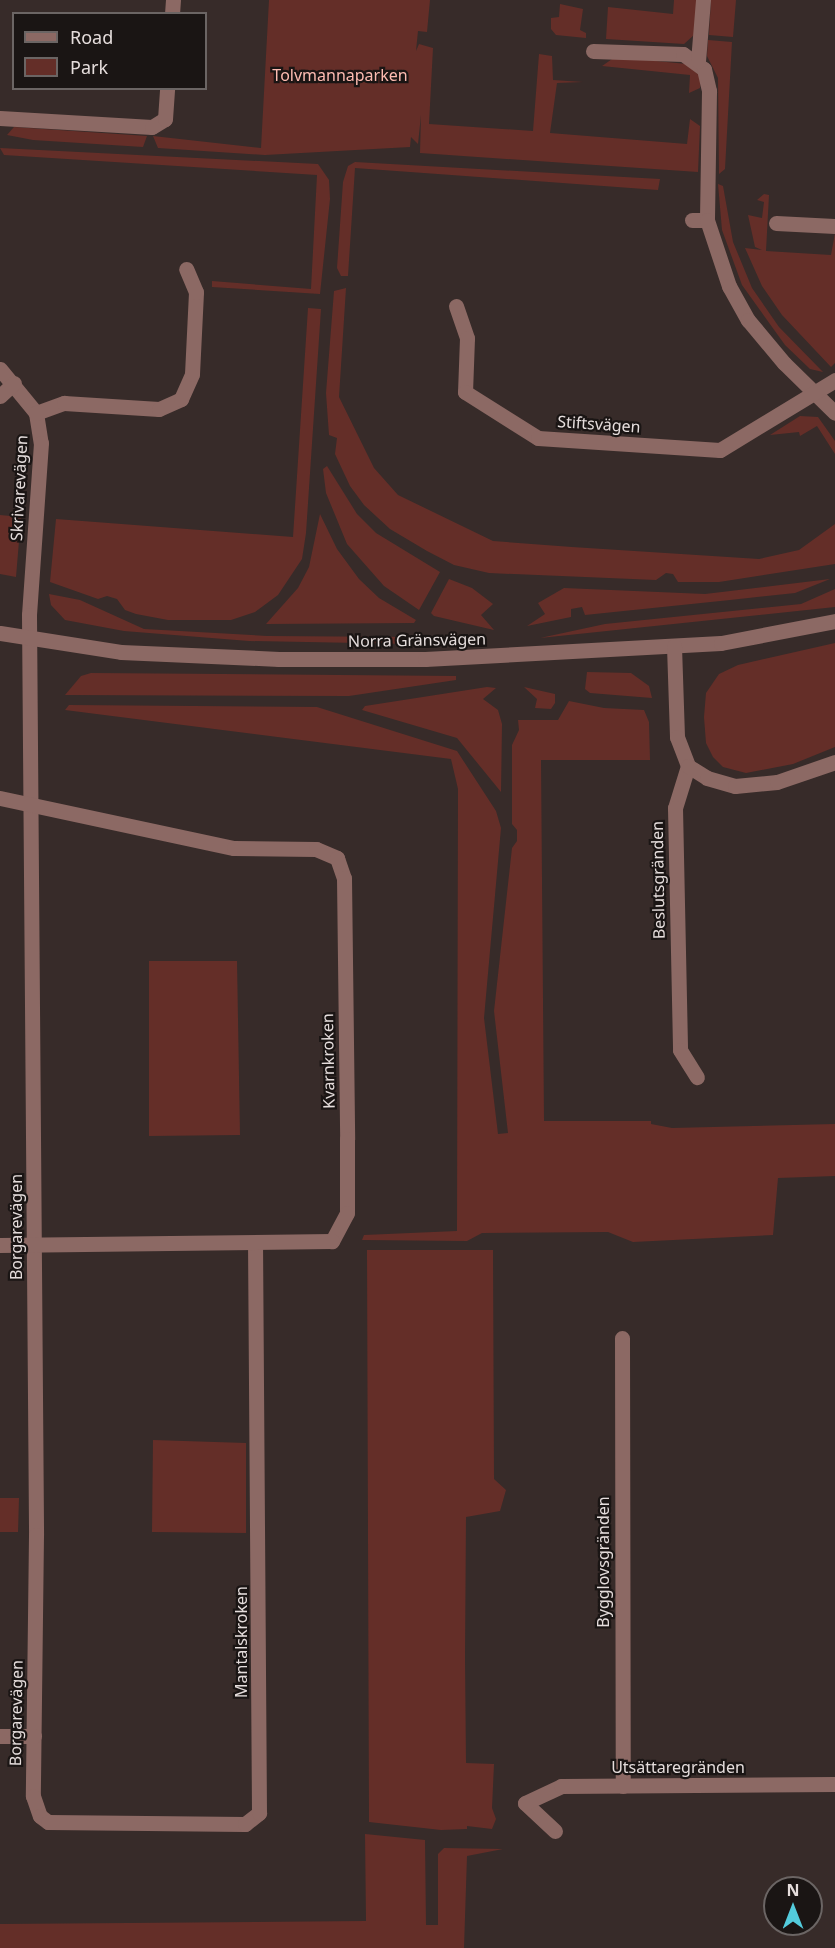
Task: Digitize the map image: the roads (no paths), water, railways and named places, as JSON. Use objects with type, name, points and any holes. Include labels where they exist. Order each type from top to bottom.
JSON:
[{"type":"street","points":[[698,61],[703,0]]},
{"type":"street","points":[[593,51],[683,54],[698,61],[704,69],[709,91],[700,220],[736,301],[767,345],[835,413]]},
{"type":"street","points":[[0,118],[152,127],[165,119],[167,90]]},
{"type":"street","points":[[776,223],[835,226]]},
{"type":"street","name":"Skrivarevägen","points":[[36,413],[64,403],[159,409],[181,399],[192,374],[196,292],[186,269]]},
{"type":"street","name":"Stiftsvägen","points":[[456,306],[467,338],[465,392],[538,438],[720,450],[835,380]]},
{"type":"street","name":"Skrivarevägen","points":[[0,369],[14,383],[36,413],[41,443],[30,638]]},
{"type":"street","points":[[0,396],[14,383]]},
{"type":"street","name":"Norra Gränsvägen","points":[[0,633],[121,652],[279,659],[425,659],[721,643],[835,621]]},
{"type":"street","name":"Borgarevägen","points":[[30,638],[33,1797],[40,1816]]},
{"type":"street","points":[[674,646],[677,737],[688,766],[707,778],[735,786],[777,782],[835,762]]},
{"type":"street","name":"Beslutsgränden","points":[[688,766],[675,808],[680,1050],[696,1077]]},
{"type":"street","points":[[0,798],[31,804]]},
{"type":"street","name":"Kvarnkroken","points":[[0,1245],[255,1244],[332,1241],[344,1224],[347,1138],[343,868],[328,851],[234,848],[31,804]]},
{"type":"street","name":"Mantalskroken","points":[[40,1816],[56,1824],[245,1824],[259,1813],[255,1244]]},
{"type":"street","name":"Bygglovsgränden","points":[[622,1338],[623,1786]]},
{"type":"street","points":[[0,1736],[34,1736]]},
{"type":"street","name":"Utsättaregränden","points":[[555,1831],[525,1803],[561,1786],[835,1784]]},
{"type":"park label","name":"Tolvmannaparken","points":[[340,75]]}]
